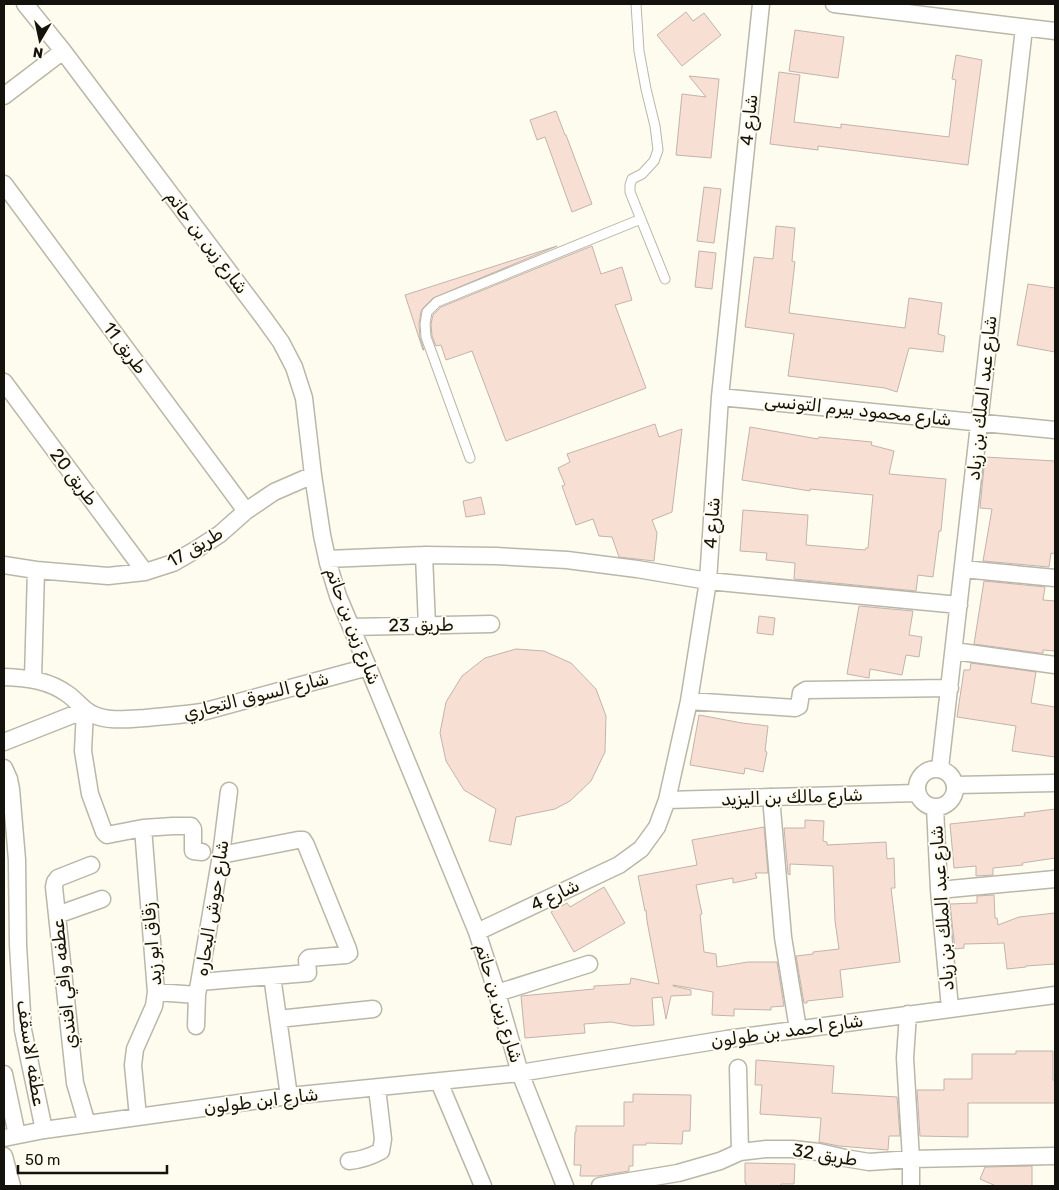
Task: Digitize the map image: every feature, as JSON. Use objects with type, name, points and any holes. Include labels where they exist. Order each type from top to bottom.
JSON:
[{"type":"street","name":"شارع زين بن حاتم","points":[[25,4],[63,51],[263,316],[282,342],[294,367],[304,398],[312,475],[327,559],[338,596],[477,932],[520,1073],[565,1186]]},
{"type":"street","name":"شارع 4","points":[[477,932],[619,865],[641,849],[657,827],[667,800],[689,701],[708,581],[720,397],[760,4]]},
{"type":"street","points":[[834,4],[891,7],[1024,28],[1055,31],[1055,26]]},
{"type":"street","name":"شارع عبد الملك بن زياد","points":[[940,768],[1024,28]]},
{"type":"street","points":[[4,96],[63,51]]},
{"type":"street","name":"طريق 11","points":[[4,184],[246,511]]},
{"type":"street","name":"طريق 20","points":[[4,382],[145,572]]},
{"type":"street","name":"شارع محمود بيرم التونسى","points":[[720,397],[1055,430]]},
{"type":"street","name":"طريق 17","points":[[4,564],[36,570],[108,576],[145,572],[172,563],[197,549],[220,534],[246,511],[274,492],[312,475]]},
{"type":"street","points":[[424,555],[427,626]]},
{"type":"street","points":[[327,559],[424,555],[496,556],[566,560],[708,581],[959,604]]},
{"type":"street","points":[[963,569],[1055,578]]},
{"type":"street","points":[[33,679],[36,570]]},
{"type":"street","name":"طريق 23","points":[[351,627],[491,624]]},
{"type":"street","points":[[954,651],[1055,664]]},
{"type":"street","name":"شارع السوق التجاري","points":[[4,677],[33,679],[52,685],[70,696],[85,710],[100,718],[109,719],[183,715],[202,712],[368,667]]},
{"type":"street","points":[[689,701],[795,708],[799,706],[802,693],[806,690],[950,688]]},
{"type":"street","points":[[4,742],[85,710],[84,751],[90,794],[104,832],[108,835],[143,828],[191,826],[193,829],[193,851],[202,852]]},
{"type":"street","name":"عطفه الاسقف","points":[[4,768],[11,789],[11,946],[23,1030],[44,1130]]},
{"type":"street","points":[[932,768],[940,768],[948,772],[956,785],[955,794],[943,806],[929,806],[924,803],[917,793],[919,778],[932,768]]},
{"type":"street","points":[[956,785],[1055,783]]},
{"type":"street","name":"شارع حوش البحاره","points":[[196,1026],[199,989],[221,855],[229,791]]},
{"type":"street","name":"شارع مالك بن اليزيد","points":[[667,800],[917,793]]},
{"type":"street","points":[[771,797],[783,937],[798,1029]]},
{"type":"street","name":"شارع عبد الملك بن زياد","points":[[935,807],[939,890],[950,1008]]},
{"type":"street","name":"زقاق ابو زيد","points":[[138,1117],[133,1065],[135,1049],[154,1006],[156,992],[143,828]]},
{"type":"street","points":[[156,992],[199,989],[272,976],[308,973],[307,960],[309,958],[346,955],[348,953],[304,840],[221,855]]},
{"type":"street","name":"عطفه وافي افندي","points":[[87,1124],[75,1083],[54,887],[58,878],[91,865]]},
{"type":"street","points":[[939,890],[1055,878]]},
{"type":"street","points":[[57,915],[102,899]]},
{"type":"street","points":[[496,993],[589,964]]},
{"type":"street","points":[[272,976],[289,1096]]},
{"type":"street","name":"شارع احمد بن طولون","points":[[520,1073],[727,1038],[1055,995]]},
{"type":"street","points":[[278,1019],[373,1009]]},
{"type":"street","points":[[908,1014],[905,1058],[911,1186]]},
{"type":"street","points":[[738,1068],[740,1152]]},
{"type":"street","name":"شارع ابن طولون","points":[[10,1136],[289,1096],[520,1073]]},
{"type":"street","points":[[4,1074],[10,1136]]},
{"type":"street","points":[[440,1082],[483,1186]]},
{"type":"street","points":[[349,1161],[361,1160],[380,1151],[383,1139],[377,1088]]},
{"type":"street","name":"طريق 32","points":[[600,1186],[679,1180],[740,1152],[766,1149],[819,1152],[869,1162],[911,1159],[1055,1156]]},
{"type":"street","points":[[4,1156],[12,1186]]},
{"type":"lane","points":[[636,4],[639,51],[655,126],[658,150],[654,161],[642,174],[632,179],[630,192],[665,279]]},
{"type":"lane","points":[[470,458],[426,337],[425,324],[427,312],[437,302],[641,219]]},
{"type":"building","points":[[686,12],[693,21],[704,13],[721,35],[682,66],[657,35]]},
{"type":"building","points":[[795,30],[844,37],[838,78],[789,71]]},
{"type":"building","points":[[956,55],[982,60],[968,165],[818,146],[818,150],[770,144],[779,72],[800,75],[794,122],[841,128],[841,124],[949,137],[956,80],[952,79]]},
{"type":"building","points":[[689,76],[719,79],[711,158],[676,155],[682,94],[706,97]]},
{"type":"building","points":[[556,111],[592,204],[572,212],[545,137],[537,140],[530,120]]},
{"type":"building","points":[[704,187],[721,189],[714,243],[697,241]]},
{"type":"building","points":[[776,226],[795,228],[792,261],[795,262],[789,313],[905,328],[909,298],[942,303],[938,334],[945,336],[943,352],[909,348],[897,392],[885,388],[788,376],[794,334],[745,327],[754,257],[773,259]]},
{"type":"building","points":[[557,246],[433,298],[421,311],[419,324],[423,350],[405,295]]},
{"type":"building","points":[[592,246],[601,274],[622,267],[632,300],[615,305],[646,388],[506,441],[472,351],[446,360],[441,345],[436,346],[432,336],[431,324],[433,315],[441,307]]},
{"type":"building","points":[[699,251],[716,253],[712,289],[695,287]]},
{"type":"building","points":[[1028,284],[1055,288],[1055,352],[1017,345]]},
{"type":"building","points":[[655,424],[659,437],[682,429],[672,512],[652,520],[657,533],[654,561],[619,557],[612,537],[599,536],[593,519],[576,525],[562,486],[565,485],[558,468],[570,462],[567,454]]},
{"type":"building","points":[[750,427],[818,439],[819,437],[872,442],[871,445],[894,451],[889,474],[946,479],[941,531],[939,531],[933,577],[918,575],[916,591],[794,579],[795,563],[766,560],[767,553],[740,551],[743,510],[808,515],[806,545],[865,550],[868,548],[873,495],[810,489],[810,491],[742,480]]},
{"type":"building","points":[[985,457],[1055,461],[1055,554],[1051,553],[1049,567],[983,561],[992,509],[980,508]]},
{"type":"building","points":[[481,497],[485,514],[466,517],[463,501]]},
{"type":"building","points":[[984,581],[1045,587],[1043,600],[1055,601],[1055,651],[1043,650],[1043,653],[1039,653],[974,644]]},
{"type":"building","points":[[859,606],[913,611],[909,635],[922,637],[919,657],[906,655],[902,675],[870,669],[869,678],[847,674]]},
{"type":"building","points":[[759,616],[775,618],[773,635],[757,633]]},
{"type":"building","points":[[516,649],[544,651],[571,663],[596,689],[606,716],[605,752],[591,781],[570,801],[555,809],[516,817],[511,845],[489,841],[496,809],[464,790],[446,761],[440,733],[446,702],[462,676],[485,658]]},
{"type":"building","points":[[971,663],[1036,672],[1031,703],[1055,707],[1055,757],[1012,751],[1016,726],[957,717],[964,670],[970,670]]},
{"type":"building","points":[[699,715],[768,726],[765,751],[767,752],[763,772],[745,768],[744,774],[690,765]]},
{"type":"building","points":[[1055,809],[1055,858],[1022,863],[1023,865],[993,868],[993,875],[976,876],[976,866],[954,868],[950,824],[1025,816],[1024,813]]},
{"type":"building","points":[[805,820],[824,821],[823,841],[827,842],[827,845],[886,842],[887,859],[894,858],[895,888],[891,888],[900,962],[840,970],[843,997],[807,1001],[807,1003],[804,1003],[796,956],[839,949],[835,921],[833,866],[790,864],[790,875],[788,874],[784,828],[805,828]]},
{"type":"building","points":[[764,827],[768,873],[755,873],[757,878],[733,883],[733,878],[696,885],[702,914],[700,915],[704,952],[716,954],[717,967],[748,962],[777,962],[784,1006],[771,1007],[771,1010],[734,1009],[734,1016],[712,1015],[713,992],[673,985],[691,990],[691,995],[671,996],[666,1019],[662,997],[652,998],[654,1025],[633,1026],[611,1022],[584,1024],[585,1033],[525,1038],[521,996],[594,989],[594,986],[630,984],[631,978],[659,984],[638,876],[697,865],[692,840]]},
{"type":"building","points":[[604,887],[625,923],[574,952],[551,912],[567,903],[570,907]]},
{"type":"building","points":[[994,895],[995,918],[997,918],[998,925],[1019,917],[1055,913],[1055,964],[1007,969],[1004,943],[964,944],[964,948],[955,949],[950,904],[977,903],[977,896]]},
{"type":"building","points":[[1016,1051],[1053,1051],[1055,1103],[968,1103],[968,1137],[920,1136],[917,1090],[944,1090],[944,1079],[972,1079],[972,1054],[1016,1054]]},
{"type":"building","points":[[756,1060],[834,1066],[832,1093],[897,1097],[900,1136],[889,1136],[888,1150],[839,1146],[819,1142],[821,1118],[760,1114],[762,1085],[755,1085]]},
{"type":"building","points":[[633,1094],[691,1095],[690,1131],[683,1131],[682,1144],[646,1143],[646,1145],[633,1145],[633,1166],[629,1166],[629,1171],[598,1176],[580,1176],[581,1165],[574,1165],[576,1126],[624,1126],[624,1102],[633,1102]]},
{"type":"building","points":[[745,1163],[795,1164],[794,1184],[746,1186]]},
{"type":"building","points":[[1032,1166],[1032,1186],[996,1186],[980,1179],[985,1167]]}]
